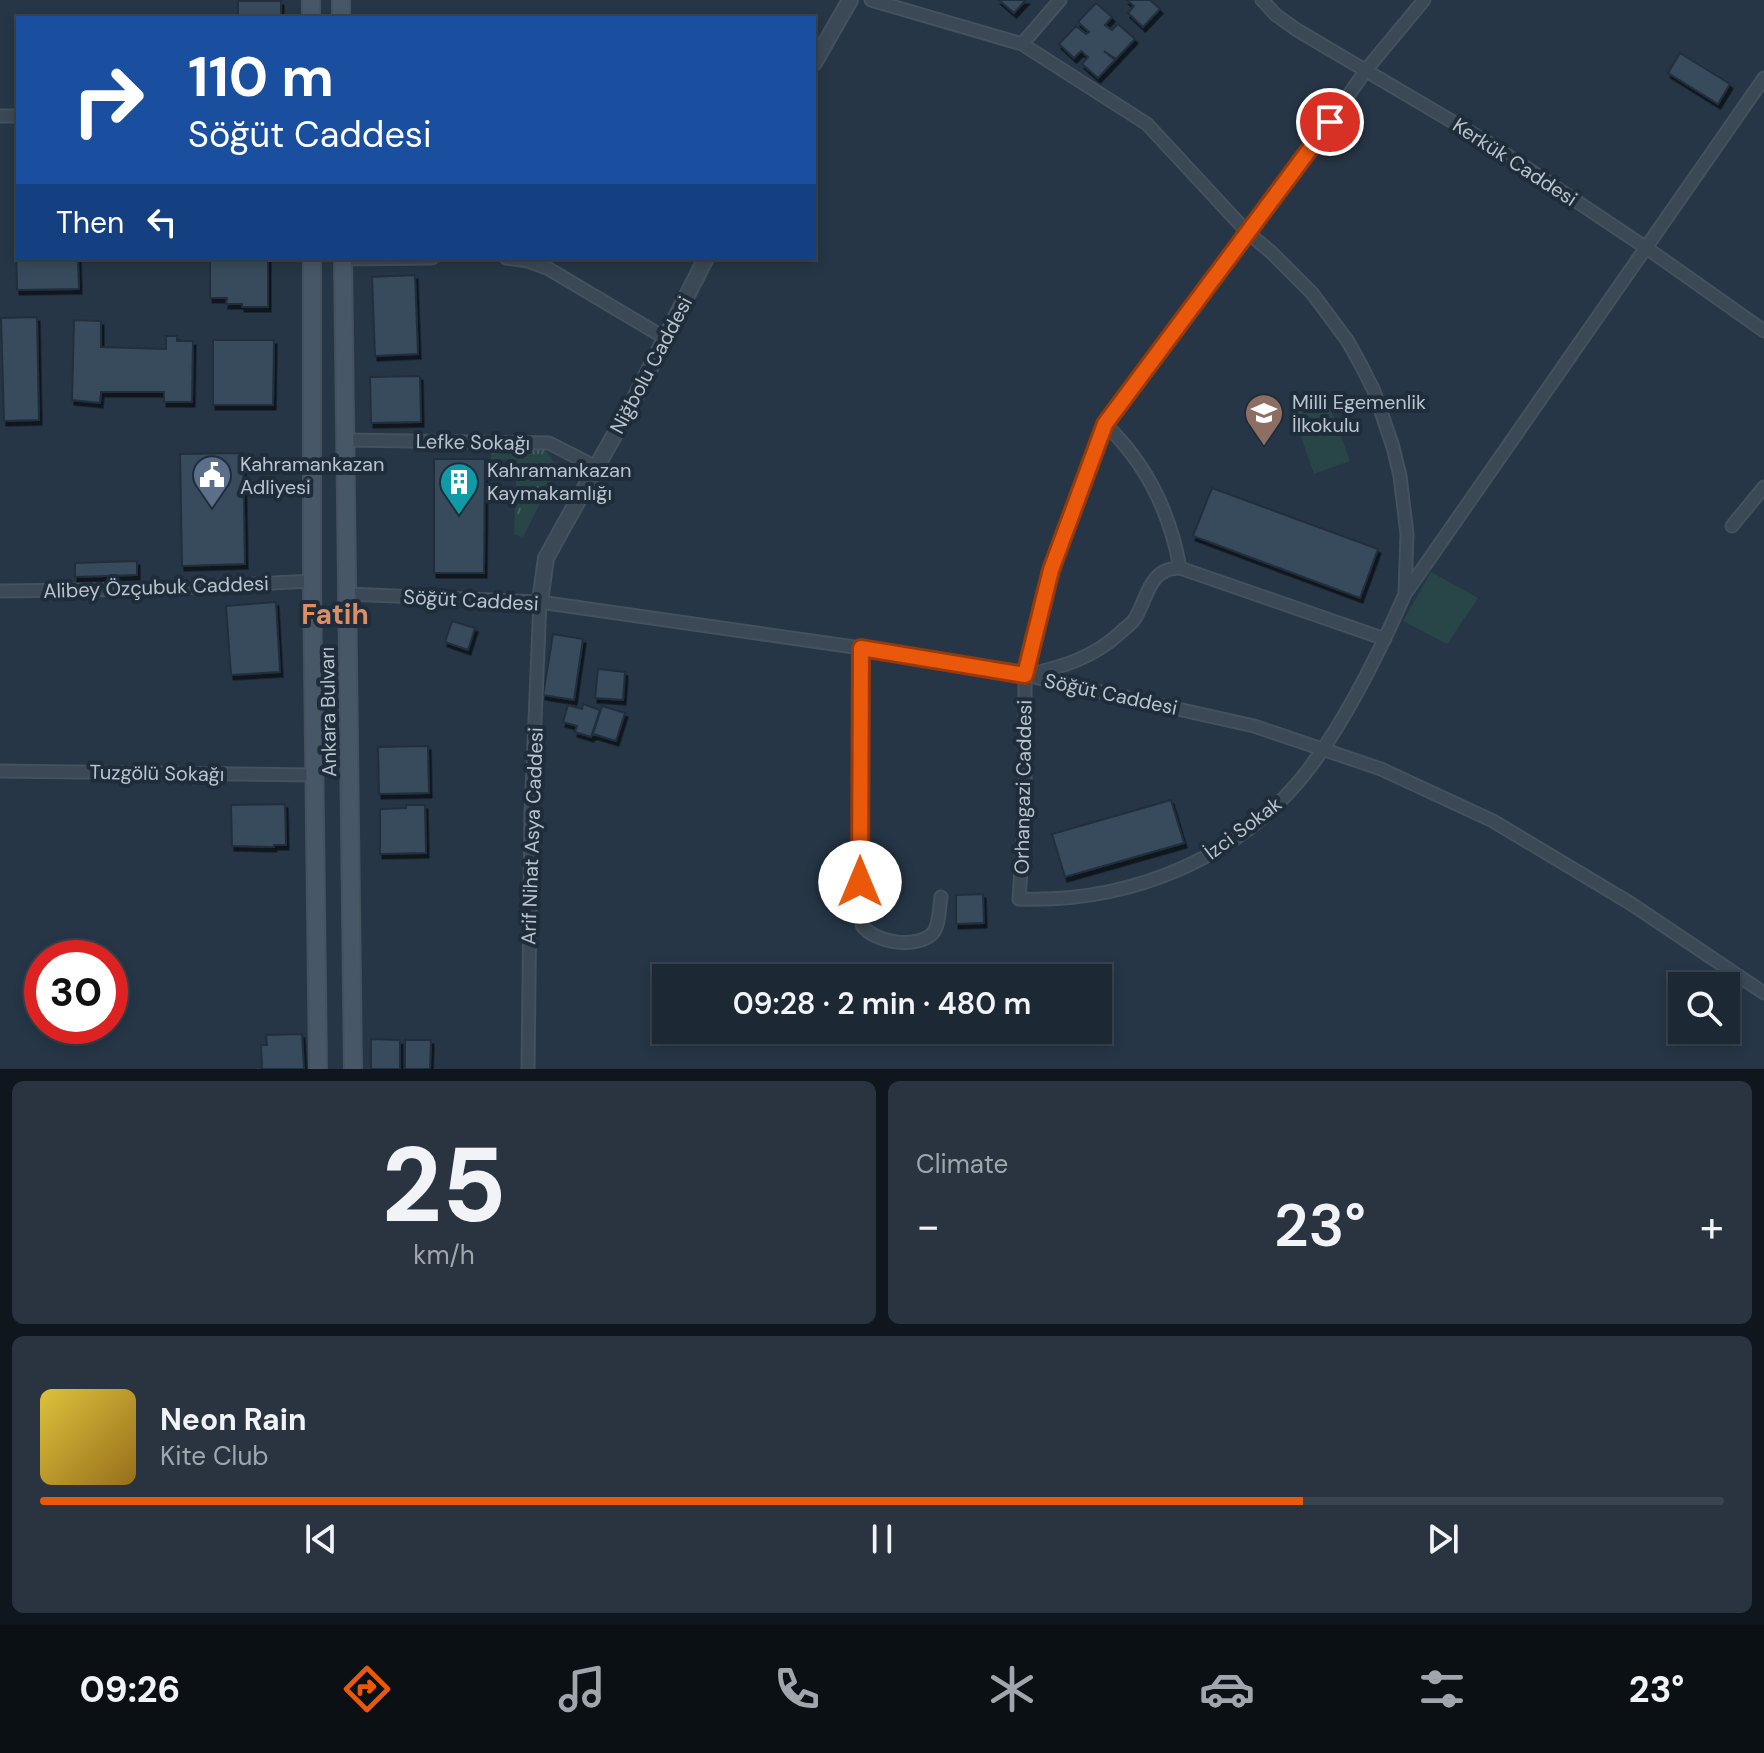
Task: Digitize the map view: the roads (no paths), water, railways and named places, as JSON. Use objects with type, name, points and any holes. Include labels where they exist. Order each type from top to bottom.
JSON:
[{"type":"main road","name":"Ankara Bulvarı","points":[[312,260],[318,1069]]},
{"type":"main road","name":"Ankara Bulvarı","points":[[343,260],[353,1069]]},
{"type":"street","points":[[816,60],[850,0]]},
{"type":"street","points":[[871,0],[1022,44],[1147,124],[1248,233],[1292,272],[1321,304],[1347,340],[1385,418],[1400,476],[1407,534],[1405,594]]},
{"type":"street","points":[[1022,44],[1060,0]]},
{"type":"street","name":"Kerkük Caddesi","points":[[1262,0],[1297,30],[1492,145],[1764,331]]},
{"type":"street","name":"Orhangazi Caddesi","points":[[1019,899],[1025,812],[1025,675],[1051,570],[1105,424],[1366,70],[1424,0]]},
{"type":"street","points":[[1405,594],[1648,249],[1764,78]]},
{"type":"street","points":[[521,260],[549,269],[665,338]]},
{"type":"street","name":"Niğbolu Caddesi","points":[[540,602],[546,558],[705,260]]},
{"type":"street","points":[[1105,424],[1125,443],[1151,482],[1170,524],[1180,568]]},
{"type":"street","name":"Lefke Sokağı","points":[[345,440],[549,443],[596,467]]},
{"type":"street","points":[[1732,526],[1764,487]]},
{"type":"street","points":[[1025,675],[1073,663],[1106,645],[1133,620],[1156,576],[1180,568],[1385,639]]},
{"type":"street","name":"Alibey Özçubuk Caddesi","points":[[0,591],[161,589],[312,581]]},
{"type":"street","name":"Söğüt Caddesi","points":[[346,594],[540,602],[861,648],[1025,675],[1254,726],[1381,769],[1493,821],[1630,903],[1764,993]]},
{"type":"street","name":"İzci Sokak","points":[[1019,899],[1073,899],[1151,882],[1225,846],[1269,812],[1323,748],[1385,639],[1405,594]]},
{"type":"street","name":"Arif Nihat Asya Caddesi","points":[[528,1069],[531,844],[540,602]]},
{"type":"street","points":[[861,648],[862,925],[872,937],[911,941],[933,933],[941,897]]},
{"type":"street","name":"Tuzgölü Sokağı","points":[[0,771],[315,775]]},
{"type":"place","name":"Milli Egemenlik İlkokulu","points":[[1264,447]]},
{"type":"place","name":"Kahramankazan Adliyesi","points":[[212,509]]},
{"type":"place","name":"Kahramankazan Kaymakamlığı","points":[[459,516]]},
{"type":"district","name":"Fatih","points":[[335,614]]}]
